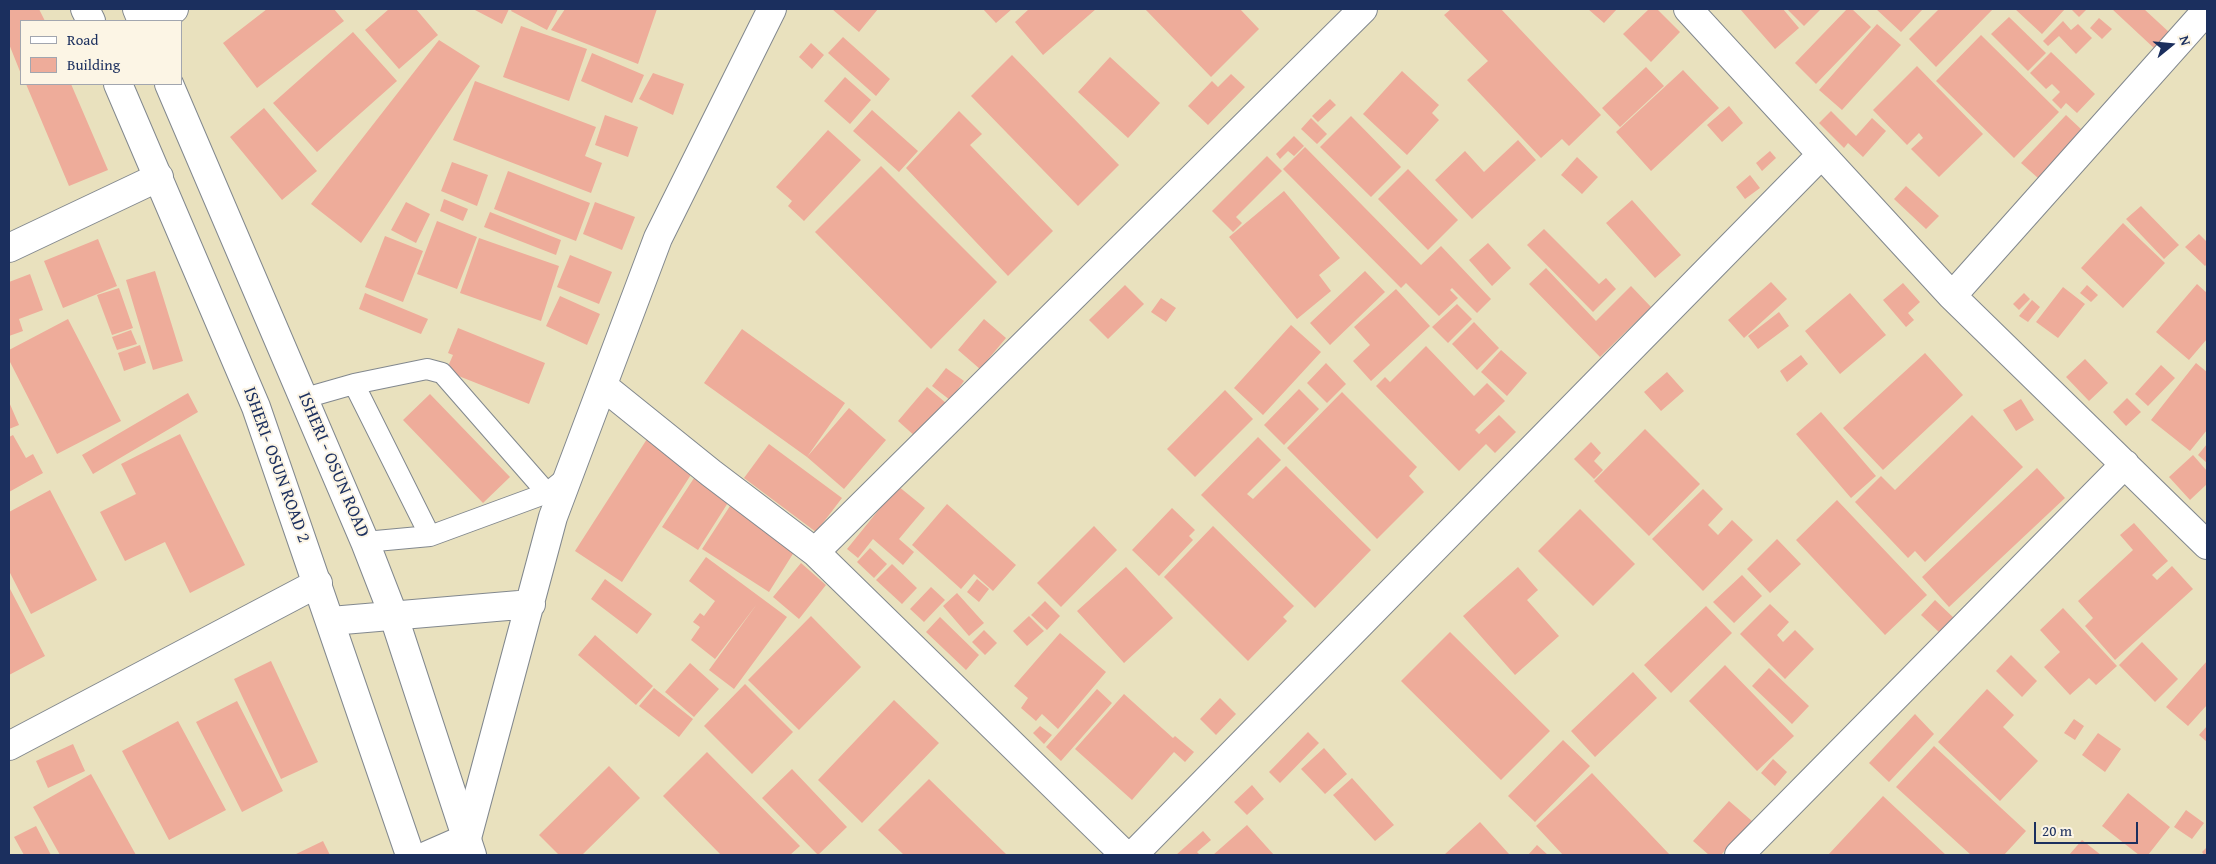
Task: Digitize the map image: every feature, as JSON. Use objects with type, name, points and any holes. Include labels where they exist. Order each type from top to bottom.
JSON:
[{"type":"street","points":[[158,20],[174,9]]},
{"type":"street","points":[[428,855],[469,847],[553,517],[572,473],[658,238],[772,9]]},
{"type":"street","points":[[815,552],[1363,9]]},
{"type":"street","points":[[1688,9],[1952,296],[2207,545]]},
{"type":"street","points":[[1952,296],[2207,10]]},
{"type":"street","name":"ISHERI- OSUN ROAD 2","points":[[118,85],[256,407],[410,855]]},
{"type":"street","name":"ISHERI - OSUN ROAD","points":[[169,85],[365,542],[393,614],[469,847]]},
{"type":"street","points":[[1133,855],[1821,155]]},
{"type":"street","points":[[9,248],[159,177]]},
{"type":"street","points":[[603,386],[711,473],[815,552],[1126,855]]},
{"type":"street","points":[[1739,855],[2125,464]]},
{"type":"street","points":[[9,746],[318,583]]},
{"type":"street","points":[[331,621],[393,614],[531,604]]},
{"type":"lane","points":[[305,398],[354,384],[428,369],[442,373],[547,494]]},
{"type":"lane","points":[[354,384],[430,536]]},
{"type":"lane","points":[[365,542],[430,536],[547,494],[572,473]]},
{"type":"building","points":[[9,9],[39,9],[44,20],[20,20],[20,72],[9,44]]},
{"type":"building","points":[[267,9],[334,9],[344,21],[257,88],[223,43]]},
{"type":"building","points":[[389,9],[416,9],[438,35],[399,69],[365,30]]},
{"type":"building","points":[[473,9],[509,9],[502,24]]},
{"type":"building","points":[[512,9],[558,9],[547,30],[511,11]]},
{"type":"building","points":[[565,9],[657,9],[638,64],[551,30]]},
{"type":"building","points":[[832,9],[878,9],[859,32]]},
{"type":"building","points":[[983,9],[1012,9],[996,23]]},
{"type":"building","points":[[1029,9],[1096,9],[1043,55],[1015,22]]},
{"type":"building","points":[[1145,9],[1240,9],[1259,29],[1211,77]]},
{"type":"building","points":[[1451,9],[1501,9],[1601,115],[1569,146],[1562,139],[1541,158],[1467,80],[1488,61],[1444,15]]},
{"type":"building","points":[[1588,9],[1617,9],[1604,23]]},
{"type":"building","points":[[1649,9],[1657,9],[1680,32],[1651,62],[1623,34]]},
{"type":"building","points":[[1740,9],[1783,9],[1799,28],[1775,49]]},
{"type":"building","points":[[1787,9],[1821,9],[1804,26]]},
{"type":"building","points":[[1847,9],[1852,9],[1871,27],[1816,84],[1795,63]]},
{"type":"building","points":[[1876,9],[1923,9],[1901,32]]},
{"type":"building","points":[[1939,9],[1993,9],[1936,67],[1909,39]]},
{"type":"building","points":[[2015,9],[2065,9],[2042,34]]},
{"type":"building","points":[[2071,9],[2087,9],[2079,17]]},
{"type":"building","points":[[2112,9],[2144,9],[2170,33],[2155,49]]},
{"type":"building","points":[[2009,17],[2046,53],[2028,71],[1991,34]]},
{"type":"building","points":[[2099,18],[2112,29],[2102,39],[2090,28]]},
{"type":"building","points":[[2063,21],[2071,30],[2078,24],[2092,38],[2076,54],[2059,36],[2048,46],[2043,41]]},
{"type":"building","points":[[1877,24],[1901,45],[1842,110],[1819,90]]},
{"type":"building","points":[[521,26],[587,49],[569,101],[503,77]]},
{"type":"building","points":[[353,32],[397,81],[317,152],[273,103]]},
{"type":"building","points":[[1981,35],[2059,112],[2014,158],[1936,81]]},
{"type":"building","points":[[843,37],[890,79],[876,96],[828,53]]},
{"type":"building","points":[[439,40],[480,66],[361,243],[311,204]]},
{"type":"building","points":[[811,43],[824,55],[812,69],[799,57]]},
{"type":"building","points":[[2051,52],[2095,94],[2077,113],[2066,103],[2061,109],[2052,100],[2060,92],[2052,84],[2046,89],[2030,73]]},
{"type":"building","points":[[592,53],[644,75],[632,103],[581,81]]},
{"type":"building","points":[[1012,55],[1119,165],[1078,206],[971,96]]},
{"type":"building","points":[[1110,57],[1160,103],[1128,138],[1078,92]]},
{"type":"building","points":[[1917,66],[1983,134],[1939,177],[1911,149],[1923,138],[1919,133],[1907,145],[1873,110]]},
{"type":"building","points":[[1646,67],[1664,86],[1620,127],[1602,108]]},
{"type":"building","points":[[1683,70],[1719,108],[1651,171],[1616,132]]},
{"type":"building","points":[[1402,71],[1439,105],[1432,113],[1439,120],[1407,155],[1363,114]]},
{"type":"building","points":[[653,73],[684,84],[673,115],[639,99]]},
{"type":"building","points":[[1231,74],[1245,87],[1208,125],[1188,106],[1212,81],[1218,87]]},
{"type":"building","points":[[845,77],[871,100],[850,124],[824,101]]},
{"type":"building","points":[[475,81],[596,127],[585,156],[602,163],[591,193],[453,140]]},
{"type":"building","points":[[26,85],[71,85],[108,170],[69,186]]},
{"type":"building","points":[[1330,99],[1336,105],[1318,122],[1312,116]]},
{"type":"building","points":[[1729,106],[1743,123],[1722,142],[1707,125]]},
{"type":"building","points":[[264,108],[317,171],[282,200],[230,137]]},
{"type":"building","points":[[872,110],[918,151],[899,172],[853,131]]},
{"type":"building","points":[[959,111],[982,134],[970,145],[1053,231],[1008,276],[906,168]]},
{"type":"building","points":[[1831,111],[1856,136],[1872,118],[1886,131],[1863,157],[1848,143],[1844,148],[1819,123]]},
{"type":"building","points":[[605,115],[638,127],[628,157],[595,145]]},
{"type":"building","points":[[2066,115],[2082,130],[2038,178],[2021,163]]},
{"type":"building","points":[[1351,116],[1401,167],[1371,197],[1320,147]]},
{"type":"building","points":[[1311,118],[1327,134],[1317,144],[1301,129]]},
{"type":"building","points":[[828,130],[861,160],[804,221],[788,206],[792,201],[776,187]]},
{"type":"building","points":[[1294,136],[1304,146],[1294,156],[1288,151],[1280,159],[1276,154]]},
{"type":"building","points":[[1518,140],[1536,160],[1472,219],[1435,180],[1465,151],[1484,172]]},
{"type":"building","points":[[1305,147],[1421,265],[1441,246],[1491,299],[1477,313],[1452,288],[1450,290],[1458,298],[1439,316],[1406,283],[1401,288],[1283,169]]},
{"type":"building","points":[[1770,151],[1776,158],[1762,171],[1756,163]]},
{"type":"building","points":[[1267,156],[1282,171],[1236,217],[1242,223],[1233,232],[1212,211]]},
{"type":"building","points":[[1577,157],[1598,177],[1582,194],[1561,175]]},
{"type":"building","points":[[452,162],[488,175],[477,206],[441,191]]},
{"type":"building","points":[[881,166],[997,282],[931,349],[815,232]]},
{"type":"building","points":[[1408,169],[1458,220],[1428,250],[1378,199]]},
{"type":"building","points":[[508,171],[590,203],[576,241],[494,209]]},
{"type":"building","points":[[1750,175],[1760,188],[1745,199],[1736,187]]},
{"type":"building","points":[[1906,186],[1939,216],[1926,229],[1894,199]]},
{"type":"building","points":[[1284,191],[1340,258],[1319,275],[1331,291],[1297,319],[1229,237]]},
{"type":"building","points":[[444,199],[468,209],[463,221],[440,211]]},
{"type":"building","points":[[1632,200],[1681,255],[1655,278],[1606,223]]},
{"type":"building","points":[[406,202],[430,214],[416,243],[391,230]]},
{"type":"building","points":[[595,202],[635,217],[622,250],[583,234]]},
{"type":"building","points":[[2141,206],[2179,245],[2164,259],[2126,219]]},
{"type":"building","points":[[490,212],[561,240],[556,255],[484,227]]},
{"type":"building","points":[[437,221],[477,237],[457,289],[417,274]]},
{"type":"building","points":[[2123,223],[2165,263],[2123,308],[2081,268]]},
{"type":"building","points":[[1544,229],[1599,284],[1606,278],[1616,289],[1593,312],[1527,245]]},
{"type":"building","points":[[2199,234],[2207,242],[2207,264],[2205,266],[2185,247]]},
{"type":"building","points":[[385,236],[423,251],[403,302],[365,287]]},
{"type":"building","points":[[479,238],[559,266],[541,321],[460,293]]},
{"type":"building","points":[[98,239],[117,286],[63,308],[44,261]]},
{"type":"building","points":[[1488,243],[1511,268],[1492,286],[1469,260]]},
{"type":"building","points":[[570,255],[612,272],[599,304],[557,287]]},
{"type":"building","points":[[1546,268],[1596,321],[1631,286],[1651,307],[1600,357],[1529,284]]},
{"type":"building","points":[[155,271],[183,361],[153,370],[126,280]]},
{"type":"building","points":[[1365,271],[1385,292],[1330,345],[1310,323]]},
{"type":"building","points":[[30,274],[43,310],[19,319],[23,331],[9,336],[9,282]]},
{"type":"building","points":[[1771,282],[1787,299],[1744,338],[1728,320]]},
{"type":"building","points":[[1903,283],[1920,302],[1908,313],[1914,320],[1906,327],[1883,300]]},
{"type":"building","points":[[2197,284],[2207,293],[2207,339],[2189,360],[2156,332]]},
{"type":"building","points":[[1125,285],[1144,304],[1108,339],[1089,320]]},
{"type":"building","points":[[2087,285],[2098,295],[2091,302],[2080,293]]},
{"type":"building","points":[[2063,287],[2085,304],[2058,338],[2036,322]]},
{"type":"building","points":[[119,288],[133,328],[112,335],[97,295]]},
{"type":"building","points":[[1396,289],[1430,326],[1371,381],[1353,361],[1370,345],[1354,327]]},
{"type":"building","points":[[365,293],[428,319],[421,334],[359,309]]},
{"type":"building","points":[[1850,293],[1886,335],[1840,374],[1805,331]]},
{"type":"building","points":[[2024,293],[2030,299],[2019,310],[2013,304]]},
{"type":"building","points":[[560,296],[600,314],[587,345],[546,326]]},
{"type":"building","points":[[1161,298],[1176,308],[1166,322],[1151,312]]},
{"type":"building","points":[[2032,300],[2040,307],[2028,322],[2019,316]]},
{"type":"building","points":[[1457,304],[1472,319],[1448,343],[1432,327]]},
{"type":"building","points":[[1779,312],[1789,326],[1758,349],[1748,336]]},
{"type":"building","points":[[68,319],[121,421],[57,454],[9,360],[9,350]]},
{"type":"building","points":[[984,319],[1006,338],[980,369],[958,350]]},
{"type":"building","points":[[1474,322],[1499,348],[1477,370],[1452,344]]},
{"type":"building","points":[[1291,325],[1321,352],[1263,415],[1234,388]]},
{"type":"building","points":[[458,328],[545,363],[529,404],[446,371],[453,355],[448,353]]},
{"type":"building","points":[[742,329],[845,403],[807,457],[704,383]]},
{"type":"building","points":[[131,330],[137,344],[117,350],[112,337]]},
{"type":"building","points":[[140,345],[146,363],[124,371],[118,353]]},
{"type":"building","points":[[1426,346],[1474,396],[1487,383],[1505,401],[1475,430],[1479,434],[1499,415],[1516,432],[1495,453],[1486,444],[1459,471],[1376,386],[1385,377],[1390,382]]},
{"type":"building","points":[[1501,350],[1527,373],[1507,396],[1481,372]]},
{"type":"building","points":[[1925,353],[1963,395],[1883,470],[1843,428]]},
{"type":"building","points":[[1801,355],[1808,364],[1787,382],[1780,371]]},
{"type":"building","points":[[2085,359],[2108,383],[2089,401],[2066,377]]},
{"type":"building","points":[[1326,363],[1346,384],[1327,403],[1307,383]]},
{"type":"building","points":[[2196,363],[2207,372],[2207,430],[2190,451],[2151,420]]},
{"type":"building","points":[[2161,365],[2175,378],[2148,406],[2135,394]]},
{"type":"building","points":[[946,368],[964,381],[950,400],[932,386]]},
{"type":"building","points":[[1667,372],[1684,391],[1661,411],[1644,392]]},
{"type":"building","points":[[927,387],[946,403],[916,437],[898,421]]},
{"type":"building","points":[[1299,389],[1319,409],[1284,445],[1264,425]]},
{"type":"building","points":[[1225,390],[1253,419],[1195,477],[1167,449]]},
{"type":"building","points":[[1342,392],[1417,467],[1409,476],[1424,492],[1377,539],[1287,448]]},
{"type":"building","points":[[188,393],[198,412],[93,474],[82,455]]},
{"type":"building","points":[[430,394],[510,477],[483,503],[403,420]]},
{"type":"building","points":[[2127,398],[2141,412],[2126,426],[2113,412]]},
{"type":"building","points":[[2021,399],[2034,420],[2016,431],[2003,410]]},
{"type":"building","points":[[9,402],[19,425],[9,429]]},
{"type":"building","points":[[849,408],[886,440],[844,489],[807,457]]},
{"type":"building","points":[[1821,412],[1876,476],[1851,498],[1796,434]]},
{"type":"building","points":[[1972,415],[2023,467],[1925,562],[1915,551],[1908,558],[1855,502],[1881,476],[1895,490]]},
{"type":"building","points":[[1645,429],[1700,484],[1649,536],[1594,481]]},
{"type":"building","points":[[180,434],[245,565],[190,593],[165,542],[125,561],[100,512],[136,494],[121,464]]},
{"type":"building","points":[[13,435],[26,458],[33,454],[43,473],[9,492],[9,437]]},
{"type":"building","points":[[1258,437],[1281,460],[1247,494],[1253,499],[1286,466],[1371,550],[1315,608],[1201,495]]},
{"type":"building","points":[[647,439],[694,470],[622,582],[575,551]]},
{"type":"building","points":[[1591,442],[1601,453],[1594,461],[1603,470],[1594,479],[1574,459]]},
{"type":"building","points":[[769,444],[842,498],[816,532],[744,478]]},
{"type":"building","points":[[2207,444],[2207,463],[2198,455]]},
{"type":"building","points":[[2193,455],[2207,471],[2207,484],[2190,500],[2169,477]]},
{"type":"building","points":[[2037,468],[2065,498],[1949,607],[1922,577]]},
{"type":"building","points":[[696,475],[731,498],[698,550],[662,527]]},
{"type":"building","points":[[898,486],[925,508],[899,539],[914,552],[903,565],[873,539],[858,558],[847,549]]},
{"type":"building","points":[[1703,489],[1723,509],[1708,525],[1718,535],[1732,520],[1753,540],[1703,591],[1652,539]]},
{"type":"building","points":[[50,490],[97,580],[31,614],[9,571],[9,512]]},
{"type":"building","points":[[1837,500],[1927,595],[1885,635],[1796,540]]},
{"type":"building","points":[[947,504],[1016,565],[993,591],[974,574],[961,589],[912,545]]},
{"type":"building","points":[[730,506],[796,549],[769,592],[702,549]]},
{"type":"building","points":[[1172,508],[1195,530],[1189,536],[1193,540],[1159,576],[1132,550]]},
{"type":"building","points":[[1580,509],[1635,564],[1593,606],[1538,551]]},
{"type":"building","points":[[2134,523],[2168,561],[2152,575],[2157,580],[2172,566],[2193,589],[2115,660],[2085,626],[2093,618],[2078,601],[2133,550],[2120,535]]},
{"type":"building","points":[[1094,526],[1117,550],[1061,607],[1037,583]]},
{"type":"building","points":[[1213,526],[1294,606],[1283,617],[1287,621],[1248,661],[1164,577]]},
{"type":"building","points":[[1777,539],[1801,564],[1770,593],[1747,569]]},
{"type":"building","points":[[870,548],[887,564],[874,578],[857,562]]},
{"type":"building","points":[[706,557],[787,617],[734,689],[709,670],[757,604],[715,659],[691,640],[700,627],[693,622],[700,613],[704,616],[715,601],[689,581]]},
{"type":"building","points":[[801,563],[826,585],[799,619],[773,597]]},
{"type":"building","points":[[892,564],[917,588],[902,604],[876,580]]},
{"type":"building","points":[[1126,567],[1173,618],[1124,663],[1077,611]]},
{"type":"building","points":[[1518,567],[1538,590],[1527,600],[1559,636],[1515,675],[1463,616]]},
{"type":"building","points":[[1742,575],[1762,596],[1734,623],[1713,602]]},
{"type":"building","points":[[605,579],[652,614],[637,634],[591,599]]},
{"type":"building","points":[[977,579],[989,589],[979,602],[967,592]]},
{"type":"building","points":[[9,587],[45,656],[9,675]]},
{"type":"building","points":[[931,587],[945,600],[924,622],[910,609]]},
{"type":"building","points":[[957,593],[984,623],[969,636],[943,606]]},
{"type":"building","points":[[1935,600],[1956,620],[1942,635],[1921,615]]},
{"type":"building","points":[[1045,601],[1060,616],[1047,630],[1031,615]]},
{"type":"building","points":[[1770,604],[1789,622],[1777,635],[1783,642],[1795,630],[1814,649],[1785,679],[1740,634]]},
{"type":"building","points":[[1706,606],[1732,633],[1671,693],[1644,665]]},
{"type":"building","points":[[2063,608],[2117,666],[2096,685],[2089,678],[2070,695],[2044,667],[2060,652],[2040,630]]},
{"type":"building","points":[[811,616],[861,667],[799,730],[748,680]]},
{"type":"building","points":[[1029,616],[1044,631],[1027,646],[1013,631]]},
{"type":"building","points":[[940,617],[979,655],[966,670],[926,632]]},
{"type":"building","points":[[984,630],[997,643],[985,655],[972,642]]},
{"type":"building","points":[[1450,632],[1550,731],[1501,780],[1401,681]]},
{"type":"building","points":[[1060,633],[1106,672],[1058,729],[1042,714],[1036,721],[1021,708],[1028,698],[1014,686]]},
{"type":"building","points":[[595,635],[653,686],[636,705],[578,655]]},
{"type":"building","points":[[2142,642],[2178,679],[2155,702],[2119,665]]},
{"type":"building","points":[[2011,655],[2037,681],[2022,697],[1996,671]]},
{"type":"building","points":[[271,661],[318,762],[281,779],[234,679]]},
{"type":"building","points":[[2207,661],[2207,705],[2188,726],[2166,707]]},
{"type":"building","points":[[690,663],[719,689],[694,717],[665,692]]},
{"type":"building","points":[[1725,665],[1794,736],[1757,771],[1689,701]]},
{"type":"building","points":[[1769,668],[1809,706],[1792,724],[1752,686]]},
{"type":"building","points":[[1633,672],[1657,698],[1595,757],[1571,731]]},
{"type":"building","points":[[745,684],[793,732],[752,774],[704,726]]},
{"type":"building","points":[[654,688],[693,719],[679,737],[639,706]]},
{"type":"building","points":[[1097,689],[1112,703],[1061,761],[1046,747]]},
{"type":"building","points":[[1987,689],[2014,715],[2003,727],[2038,761],[2000,801],[1938,742]]},
{"type":"building","points":[[1124,694],[1173,738],[1175,736],[1194,752],[1185,762],[1174,752],[1132,800],[1075,749]]},
{"type":"building","points":[[1220,698],[1236,714],[1216,735],[1200,719]]},
{"type":"building","points":[[894,700],[939,743],[862,823],[818,780]]},
{"type":"building","points":[[237,701],[283,791],[242,812],[196,722]]},
{"type":"building","points":[[1915,714],[1934,734],[1889,782],[1869,763]]},
{"type":"building","points":[[2074,719],[2084,726],[2075,740],[2064,733]]},
{"type":"building","points":[[178,721],[226,810],[169,840],[122,751]]},
{"type":"building","points":[[1040,726],[1052,735],[1044,744],[1033,733]]},
{"type":"building","points":[[2207,726],[2207,742],[2199,735]]},
{"type":"building","points":[[1308,732],[1319,743],[1280,783],[1269,772]]},
{"type":"building","points":[[2098,733],[2121,749],[2105,772],[2082,755]]},
{"type":"building","points":[[1563,740],[1590,766],[1535,822],[1508,796]]},
{"type":"building","points":[[73,744],[85,771],[48,788],[36,761]]},
{"type":"building","points":[[1934,746],[2026,831],[2004,855],[1971,855],[1896,787]]},
{"type":"building","points":[[1324,748],[1347,774],[1325,794],[1301,769]]},
{"type":"building","points":[[707,752],[800,846],[790,855],[721,855],[663,796]]},
{"type":"building","points":[[1773,759],[1787,772],[1775,786],[1761,773]]},
{"type":"building","points":[[609,766],[640,798],[582,855],[559,855],[539,835]]},
{"type":"building","points":[[792,769],[847,827],[818,855],[762,798]]},
{"type":"building","points":[[1592,773],[1670,855],[1563,855],[1536,826]]},
{"type":"building","points":[[91,774],[136,855],[60,855],[33,807]]},
{"type":"building","points":[[1352,778],[1394,825],[1375,841],[1333,795]]},
{"type":"building","points":[[929,779],[1007,855],[904,855],[878,830]]},
{"type":"building","points":[[1252,785],[1264,799],[1247,815],[1234,802]]},
{"type":"building","points":[[2128,793],[2170,827],[2148,855],[2139,855],[2102,826]]},
{"type":"building","points":[[1883,796],[1946,855],[1828,855]]},
{"type":"building","points":[[1729,801],[1752,821],[1721,855],[1709,855],[1693,841]]},
{"type":"building","points":[[2186,810],[2204,823],[2192,839],[2174,827]]},
{"type":"building","points":[[1480,822],[1509,854],[1444,855]]},
{"type":"building","points":[[1247,825],[1274,855],[1213,855]]},
{"type":"building","points":[[36,826],[51,855],[24,855],[14,837]]},
{"type":"building","points":[[1203,831],[1211,840],[1197,852],[1200,855],[1176,855]]},
{"type":"building","points":[[2082,840],[2101,855],[2069,855]]},
{"type":"building","points":[[323,841],[330,855],[294,855]]},
{"type":"building","points":[[1537,845],[1548,855],[1528,855]]},
{"type":"building","points":[[2207,847],[2207,855],[2204,855],[2202,852]]}]
